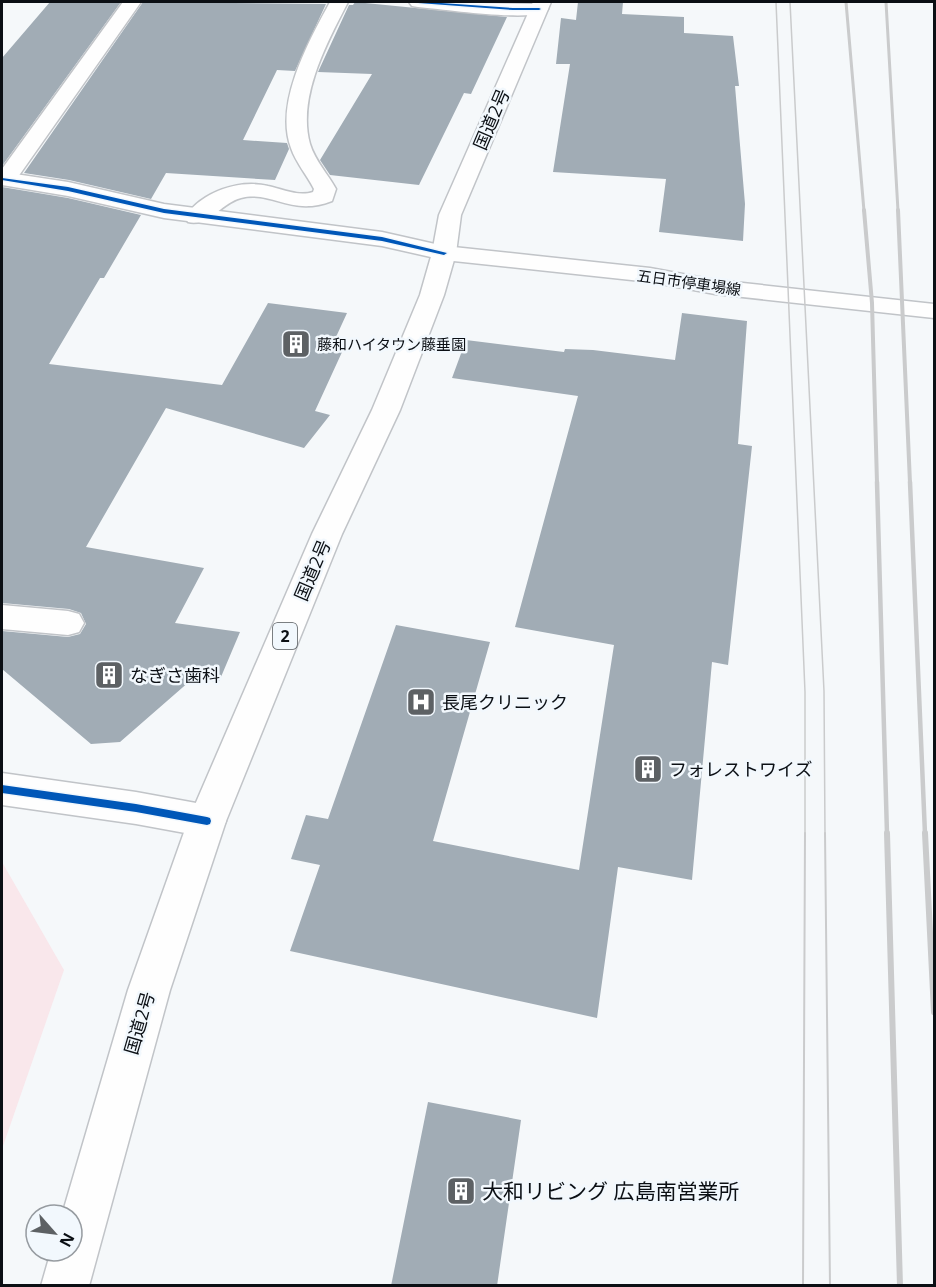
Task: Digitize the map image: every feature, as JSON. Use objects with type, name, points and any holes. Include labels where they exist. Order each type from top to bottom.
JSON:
[{"type":"main road","points":[[3,179],[132,2]]},
{"type":"main road","points":[[196,217],[216,199],[239,191],[260,191],[296,201],[315,201],[324,196],[325,189],[301,148],[298,137],[299,105],[305,76],[322,33],[339,2]]},
{"type":"main road","points":[[418,2],[513,9],[541,5]]},
{"type":"main road","points":[[489,2],[541,5]]},
{"type":"main road","name":"国道2号","points":[[65,1286],[148,990],[207,821],[327,534],[386,410],[432,295],[444,253],[450,215],[541,5]]},
{"type":"main road","name":"五日市停車場線","points":[[3,179],[68,189],[196,217],[382,238],[444,253],[650,275],[715,287],[934,311]]},
{"type":"main road","points":[[2,617],[68,623]]},
{"type":"main road","points":[[2,789],[136,808],[207,821]]},
{"type":"shaded area","points":[[2,862],[64,970],[2,1149]]},
{"type":"building","points":[[50,2],[121,2],[2,166],[2,58]]},
{"type":"building","points":[[143,2],[326,4],[295,71],[277,70],[243,140],[287,143],[289,149],[275,180],[166,173],[151,199],[69,180],[24,173]]},
{"type":"building","points":[[355,2],[507,17],[471,94],[464,93],[419,185],[330,175],[320,160],[372,74],[318,72],[349,5]]},
{"type":"building","points":[[578,2],[623,2],[622,14],[684,17],[684,33],[733,36],[739,86],[735,86],[745,204],[743,241],[659,232],[666,179],[553,172],[570,64],[556,64],[561,18],[576,20]]},
{"type":"building","points":[[2,187],[68,198],[141,215],[49,364],[222,385],[268,303],[347,313],[336,337],[348,339],[315,411],[330,415],[304,448],[166,408],[86,547],[204,568],[175,623],[240,632],[218,684],[198,674],[120,742],[91,744],[2,669],[2,631],[68,637],[80,634],[86,624],[81,613],[69,609],[2,603]]},
{"type":"building","points":[[682,313],[747,321],[738,444],[752,446],[728,665],[712,662],[692,880],[618,867],[597,1018],[290,951],[320,865],[291,859],[306,815],[328,819],[396,625],[490,642],[433,841],[579,870],[614,645],[515,627],[578,396],[452,378],[466,340],[564,352],[565,349],[593,350],[675,360]]},
{"type":"building","name":"大和リビング 広島南営業所","points":[[428,1102],[521,1120],[497,1286],[391,1286]]},
{"type":"tram line","points":[[776,2],[805,692],[805,833]]},
{"type":"tram line","points":[[790,2],[824,691],[825,834]]},
{"type":"tram line","points":[[803,1286],[805,833]]},
{"type":"tram line","points":[[825,833],[830,1286]]},
{"type":"railway","points":[[846,2],[864,211]]},
{"type":"railway","points":[[886,2],[898,211]]},
{"type":"railway","points":[[864,210],[872,303],[877,483]]},
{"type":"railway","points":[[898,210],[910,483]]},
{"type":"railway","points":[[877,482],[887,834]]},
{"type":"railway","points":[[910,482],[925,834]]},
{"type":"railway","points":[[887,833],[900,1286]]},
{"type":"railway","points":[[925,833],[934,1012]]},
{"type":"cycle path","points":[[418,2],[539,9]]},
{"type":"cycle path","points":[[2,179],[68,189],[164,211],[382,239],[444,253]]},
{"type":"cycle path","points":[[2,789],[136,808],[207,821]]},
{"type":"place","name":"藤和ハイタウン藤垂園","points":[[296,344]]},
{"type":"place","name":"なぎさ歯科","points":[[109,675]]},
{"type":"place","name":"長尾クリニック","points":[[421,702]]},
{"type":"place","name":"フォレストワイズ","points":[[648,769]]},
{"type":"place","name":"大和リビング 広島南営業所","points":[[461,1191]]}]
